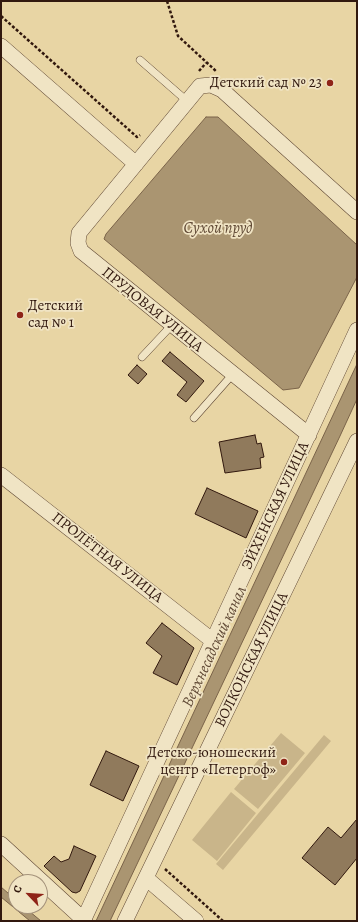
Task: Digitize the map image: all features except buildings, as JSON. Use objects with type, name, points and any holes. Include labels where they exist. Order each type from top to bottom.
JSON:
[{"type":"street","points":[[1,46],[136,164]]},
{"type":"street","name":"ПРУДОВАЯ УЛИЦА","points":[[309,435],[232,375],[81,252],[78,243],[79,233],[200,86],[212,85],[222,90],[357,212]]},
{"type":"street","name":"ЭЙХЕНСКАЯ УЛИЦА","points":[[84,920],[309,435],[354,354],[357,330]]},
{"type":"street","name":"ВОЛКОНСКАЯ УЛИЦА","points":[[125,921],[357,441]]},
{"type":"street","name":"ПРОЛЁТНАЯ УЛИЦА","points":[[1,475],[213,641]]},
{"type":"street","points":[[1,844],[84,920]]},
{"type":"street","points":[[146,878],[196,921]]},
{"type":"lane","points":[[140,60],[187,101]]},
{"type":"lane","points":[[142,357],[171,326]]},
{"type":"lane","points":[[194,418],[232,375]]},
{"type":"path","points":[[167,1],[178,36],[206,63]]},
{"type":"path","points":[[1,16],[137,137]]},
{"type":"path","points":[[155,860],[223,921]]},
{"type":"shaded area","points":[[281,733],[305,753],[258,809],[234,789]]},
{"type":"shaded area","points":[[324,735],[331,741],[223,870],[216,864]]},
{"type":"shaded area","points":[[231,792],[256,813],[217,861],[192,840]]},
{"type":"water","name":"Сухой пруд","points":[[206,117],[218,117],[357,245],[357,277],[299,388],[283,390],[104,239],[106,234]]},
{"type":"water","points":[[357,364],[357,399],[340,436],[110,921],[96,921]]},
{"type":"water","points":[[1,887],[8,893],[8,903],[1,897]]},
{"type":"water","points":[[22,914],[33,914],[41,921],[30,921]]},
{"type":"place","name":"Детский сад № 23","points":[[330,83]]},
{"type":"place","name":"Детский сад № 1","points":[[20,315]]},
{"type":"place","name":"Детско-юношеский центр «Петергоф»","points":[[284,762]]},
{"type":"water label","name":"Верхнесадский канал","points":[[215,647]]}]
